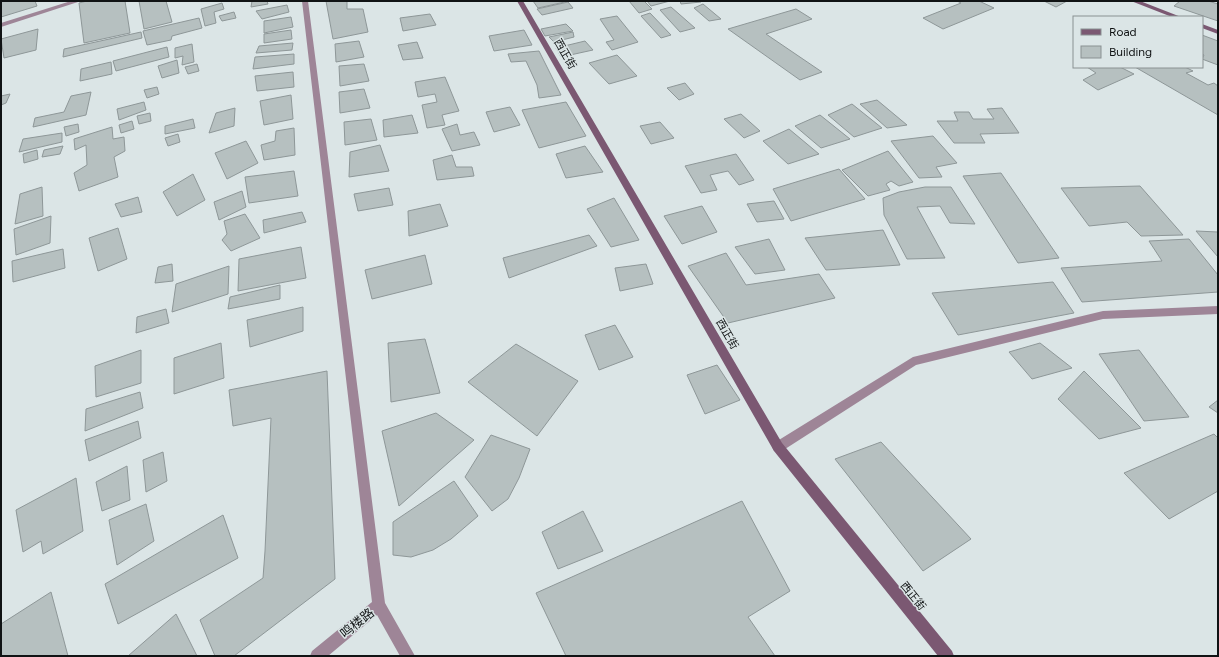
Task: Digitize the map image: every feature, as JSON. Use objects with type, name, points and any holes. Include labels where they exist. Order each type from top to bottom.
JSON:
[{"type":"street","points":[[1,25],[78,1]]},
{"type":"street","points":[[305,1],[378,605],[408,656]]},
{"type":"street","name":"西正街","points":[[520,1],[778,447],[947,656]]},
{"type":"street","points":[[1134,1],[1175,16]]},
{"type":"street","points":[[1203,26],[1218,32]]},
{"type":"street","points":[[778,447],[913,362],[1103,315],[1218,310]]},
{"type":"street","name":"鸣楼路","points":[[317,656],[378,605]]},
{"type":"building","points":[[1,1],[35,1],[37,6],[1,17]]},
{"type":"building","points":[[87,1],[125,1],[130,33],[84,43],[79,3]]},
{"type":"building","points":[[139,1],[166,1],[172,22],[144,29]]},
{"type":"building","points":[[252,1],[267,1],[268,4],[251,7]]},
{"type":"building","points":[[326,1],[347,1],[347,9],[363,9],[368,32],[333,39]]},
{"type":"building","points":[[533,1],[569,1],[538,8]]},
{"type":"building","points":[[629,1],[644,1],[652,9],[639,13]]},
{"type":"building","points":[[647,1],[670,1],[651,6]]},
{"type":"building","points":[[680,1],[700,1],[701,2],[681,4]]},
{"type":"building","points":[[957,1],[979,1],[994,8],[943,29],[923,18],[961,3]]},
{"type":"building","points":[[1044,1],[1067,1],[1056,7]]},
{"type":"building","points":[[1180,1],[1208,1],[1218,4],[1218,21],[1174,6]]},
{"type":"building","points":[[568,2],[573,8],[542,15],[537,9]]},
{"type":"building","points":[[222,3],[224,9],[214,12],[216,23],[205,26],[201,9]]},
{"type":"building","points":[[703,4],[721,19],[709,21],[694,8]]},
{"type":"building","points":[[287,5],[289,12],[262,19],[256,11]]},
{"type":"building","points":[[671,7],[695,28],[680,32],[660,10]]},
{"type":"building","points":[[796,9],[812,19],[766,34],[822,72],[800,80],[728,29]]},
{"type":"building","points":[[234,12],[236,18],[222,21],[219,16]]},
{"type":"building","points":[[650,13],[671,35],[661,38],[641,16]]},
{"type":"building","points":[[430,14],[436,25],[403,31],[400,18]]},
{"type":"building","points":[[617,16],[638,42],[612,50],[606,42],[614,40],[600,19]]},
{"type":"building","points":[[291,17],[293,27],[264,33],[264,21]]},
{"type":"building","points":[[199,18],[202,28],[172,36],[171,40],[147,45],[143,31]]},
{"type":"building","points":[[566,24],[573,31],[545,36],[541,29]]},
{"type":"building","points":[[38,29],[36,50],[4,58],[1,39]]},
{"type":"building","points":[[291,30],[292,39],[264,43],[264,34]]},
{"type":"building","points":[[524,30],[532,45],[494,51],[489,36]]},
{"type":"building","points":[[141,32],[142,38],[63,57],[64,49]]},
{"type":"building","points":[[573,32],[574,37],[554,42],[549,37]]},
{"type":"building","points":[[1203,35],[1218,41],[1218,65],[1203,59]]},
{"type":"building","points":[[359,41],[364,57],[336,62],[335,44]]},
{"type":"building","points":[[585,41],[593,50],[561,57],[556,48]]},
{"type":"building","points":[[417,42],[423,58],[403,60],[398,45]]},
{"type":"building","points":[[293,43],[292,50],[256,53],[259,46]]},
{"type":"building","points":[[192,44],[194,62],[182,65],[183,56],[175,58],[175,48]]},
{"type":"building","points":[[167,47],[169,57],[116,71],[113,61]]},
{"type":"building","points":[[539,51],[561,95],[539,98],[537,85],[526,61],[511,62],[508,54]]},
{"type":"building","points":[[294,54],[294,64],[253,69],[255,57]]},
{"type":"building","points":[[617,55],[637,76],[609,84],[589,63]]},
{"type":"building","points":[[177,60],[179,73],[162,78],[158,66]]},
{"type":"building","points":[[111,62],[112,74],[80,81],[81,69]]},
{"type":"building","points":[[197,64],[199,71],[188,74],[185,67]]},
{"type":"building","points":[[364,64],[369,81],[340,86],[339,66]]},
{"type":"building","points":[[1088,68],[1122,68],[1134,74],[1098,90],[1083,80],[1096,73]]},
{"type":"building","points":[[1137,68],[1187,68],[1193,71],[1186,73],[1208,85],[1214,83],[1218,86],[1218,115]]},
{"type":"building","points":[[293,72],[294,87],[257,91],[255,76]]},
{"type":"building","points":[[445,77],[459,111],[442,115],[445,125],[427,128],[422,105],[437,102],[435,94],[418,97],[415,82]]},
{"type":"building","points":[[685,83],[694,94],[679,100],[667,88]]},
{"type":"building","points":[[157,87],[159,94],[147,98],[144,90]]},
{"type":"building","points":[[364,89],[370,108],[340,113],[339,92]]},
{"type":"building","points":[[91,92],[86,115],[33,127],[35,118],[64,112],[71,96]]},
{"type":"building","points":[[10,94],[6,103],[1,105],[1,96]]},
{"type":"building","points":[[291,95],[293,119],[264,125],[260,101]]},
{"type":"building","points":[[877,100],[907,125],[887,128],[860,104]]},
{"type":"building","points":[[144,102],[146,110],[119,120],[117,109]]},
{"type":"building","points":[[566,102],[586,136],[539,148],[522,110]]},
{"type":"building","points":[[852,104],[882,128],[854,137],[828,115]]},
{"type":"building","points":[[510,107],[520,125],[494,132],[486,112]]},
{"type":"building","points":[[235,108],[234,126],[209,133],[216,113]]},
{"type":"building","points":[[1002,108],[1019,133],[980,134],[985,143],[954,143],[937,121],[958,121],[954,112],[969,112],[973,119],[994,119],[987,109]]},
{"type":"building","points":[[150,113],[151,121],[139,124],[137,116]]},
{"type":"building","points":[[741,114],[760,131],[744,138],[724,119]]},
{"type":"building","points":[[412,115],[418,133],[384,137],[383,120]]},
{"type":"building","points":[[820,115],[850,139],[821,148],[795,126]]},
{"type":"building","points":[[193,119],[195,128],[165,134],[165,126]]},
{"type":"building","points":[[371,119],[377,140],[345,145],[344,122]]},
{"type":"building","points":[[132,121],[134,129],[121,133],[119,125]]},
{"type":"building","points":[[660,122],[674,138],[651,144],[640,126]]},
{"type":"building","points":[[78,124],[79,132],[66,136],[64,127]]},
{"type":"building","points":[[457,124],[460,135],[474,132],[480,145],[452,151],[442,129]]},
{"type":"building","points":[[112,127],[113,139],[124,137],[125,151],[114,157],[118,177],[79,191],[74,173],[87,165],[86,145],[75,150],[74,139]]},
{"type":"building","points":[[294,128],[295,155],[264,160],[261,145],[275,141],[276,131]]},
{"type":"building","points":[[789,129],[819,154],[788,164],[763,141]]},
{"type":"building","points":[[62,133],[62,142],[19,152],[23,139]]},
{"type":"building","points":[[178,134],[180,142],[168,146],[165,138]]},
{"type":"building","points":[[933,136],[957,163],[936,167],[942,177],[919,178],[891,141]]},
{"type":"building","points":[[246,141],[258,163],[227,179],[215,153]]},
{"type":"building","points":[[380,145],[389,171],[349,177],[350,152]]},
{"type":"building","points":[[63,146],[60,154],[42,157],[44,150]]},
{"type":"building","points":[[585,146],[603,172],[566,178],[556,154]]},
{"type":"building","points":[[37,150],[38,159],[24,163],[23,154]]},
{"type":"building","points":[[888,151],[913,182],[899,186],[891,181],[886,184],[890,190],[868,196],[842,170]]},
{"type":"building","points":[[736,154],[754,180],[739,185],[728,171],[710,175],[717,190],[701,193],[685,166]]},
{"type":"building","points":[[452,155],[456,167],[472,167],[474,176],[437,180],[433,160]]},
{"type":"building","points":[[839,169],[865,199],[791,221],[773,189]]},
{"type":"building","points":[[294,171],[298,196],[249,203],[245,177]]},
{"type":"building","points":[[1001,173],[1059,258],[1018,263],[963,176]]},
{"type":"building","points":[[193,174],[205,200],[177,216],[163,192]]},
{"type":"building","points":[[1140,186],[1183,235],[1141,236],[1127,222],[1089,226],[1061,188]]},
{"type":"building","points":[[42,187],[43,216],[15,224],[20,194]]},
{"type":"building","points":[[925,187],[951,187],[975,224],[950,223],[940,206],[917,207],[945,258],[907,259],[884,215],[883,198],[899,192]]},
{"type":"building","points":[[389,188],[393,205],[358,211],[354,194]]},
{"type":"building","points":[[242,191],[246,207],[219,220],[214,202]]},
{"type":"building","points":[[138,197],[142,212],[121,217],[115,204]]},
{"type":"building","points":[[614,198],[639,240],[611,247],[587,209]]},
{"type":"building","points":[[774,201],[784,219],[757,222],[747,204]]},
{"type":"building","points":[[440,204],[448,226],[409,236],[408,211]]},
{"type":"building","points":[[702,206],[717,232],[682,244],[664,216]]},
{"type":"building","points":[[302,212],[306,222],[264,233],[263,220]]},
{"type":"building","points":[[245,214],[260,238],[231,251],[222,240],[227,234],[224,221]]},
{"type":"building","points":[[51,216],[50,243],[16,255],[14,229]]},
{"type":"building","points":[[118,228],[127,259],[98,271],[89,238]]},
{"type":"building","points":[[883,230],[900,265],[826,270],[805,238]]},
{"type":"building","points":[[1196,231],[1218,232],[1218,257]]},
{"type":"building","points":[[589,235],[597,246],[509,278],[503,258]]},
{"type":"building","points":[[769,239],[785,270],[755,274],[735,247]]},
{"type":"building","points":[[1189,239],[1218,275],[1218,292],[1082,302],[1061,268],[1162,261],[1149,241]]},
{"type":"building","points":[[301,247],[306,278],[238,291],[239,259]]},
{"type":"building","points":[[63,249],[65,268],[13,282],[12,261]]},
{"type":"building","points":[[726,253],[746,285],[819,274],[835,298],[728,323],[688,266]]},
{"type":"building","points":[[425,255],[432,284],[372,299],[365,270]]},
{"type":"building","points":[[172,264],[173,281],[155,283],[158,267]]},
{"type":"building","points":[[646,264],[653,284],[620,291],[615,268]]},
{"type":"building","points":[[229,266],[228,294],[172,312],[176,284]]},
{"type":"building","points":[[1053,282],[1074,313],[958,335],[932,293]]},
{"type":"building","points":[[280,285],[280,299],[228,309],[230,297]]},
{"type":"building","points":[[303,307],[303,331],[250,347],[247,320]]},
{"type":"building","points":[[166,309],[169,323],[136,333],[137,317]]},
{"type":"building","points":[[615,325],[633,357],[599,370],[585,335]]},
{"type":"building","points":[[425,339],[440,393],[391,402],[388,343]]},
{"type":"building","points":[[221,343],[224,378],[174,394],[174,358]]},
{"type":"building","points":[[1040,343],[1072,368],[1032,379],[1009,352]]},
{"type":"building","points":[[516,344],[578,381],[537,436],[468,382]]},
{"type":"building","points":[[141,350],[141,383],[96,397],[95,366]]},
{"type":"building","points":[[1139,350],[1189,417],[1144,421],[1099,354]]},
{"type":"building","points":[[717,365],[740,400],[705,414],[687,375]]},
{"type":"building","points":[[327,371],[335,579],[234,656],[215,656],[200,620],[263,578],[265,551],[271,418],[233,426],[229,390]]},
{"type":"building","points":[[1084,371],[1141,428],[1099,439],[1058,399]]},
{"type":"building","points":[[140,392],[143,408],[85,431],[86,409]]},
{"type":"building","points":[[1218,400],[1218,413],[1209,407]]},
{"type":"building","points":[[436,413],[474,440],[399,506],[382,431]]},
{"type":"building","points":[[138,421],[141,438],[89,461],[85,440]]},
{"type":"building","points":[[1214,434],[1218,438],[1218,491],[1169,519],[1124,473]]},
{"type":"building","points":[[491,435],[530,449],[519,478],[508,499],[492,511],[465,477]]},
{"type":"building","points":[[881,442],[971,539],[923,571],[835,459]]},
{"type":"building","points":[[163,452],[167,481],[146,492],[143,460]]},
{"type":"building","points":[[127,466],[130,500],[102,511],[96,482]]},
{"type":"building","points":[[76,478],[83,531],[43,554],[41,541],[23,552],[16,510]]},
{"type":"building","points":[[454,481],[478,516],[451,539],[433,550],[411,557],[393,555],[393,522]]},
{"type":"building","points":[[742,501],[790,591],[748,617],[775,656],[566,656],[536,593]]},
{"type":"building","points":[[146,504],[154,541],[117,565],[109,520]]},
{"type":"building","points":[[583,511],[603,551],[558,569],[542,532]]},
{"type":"building","points":[[223,515],[238,558],[118,624],[105,584]]},
{"type":"building","points":[[51,592],[68,656],[1,656],[1,624]]},
{"type":"building","points":[[176,614],[197,656],[128,656]]}]
